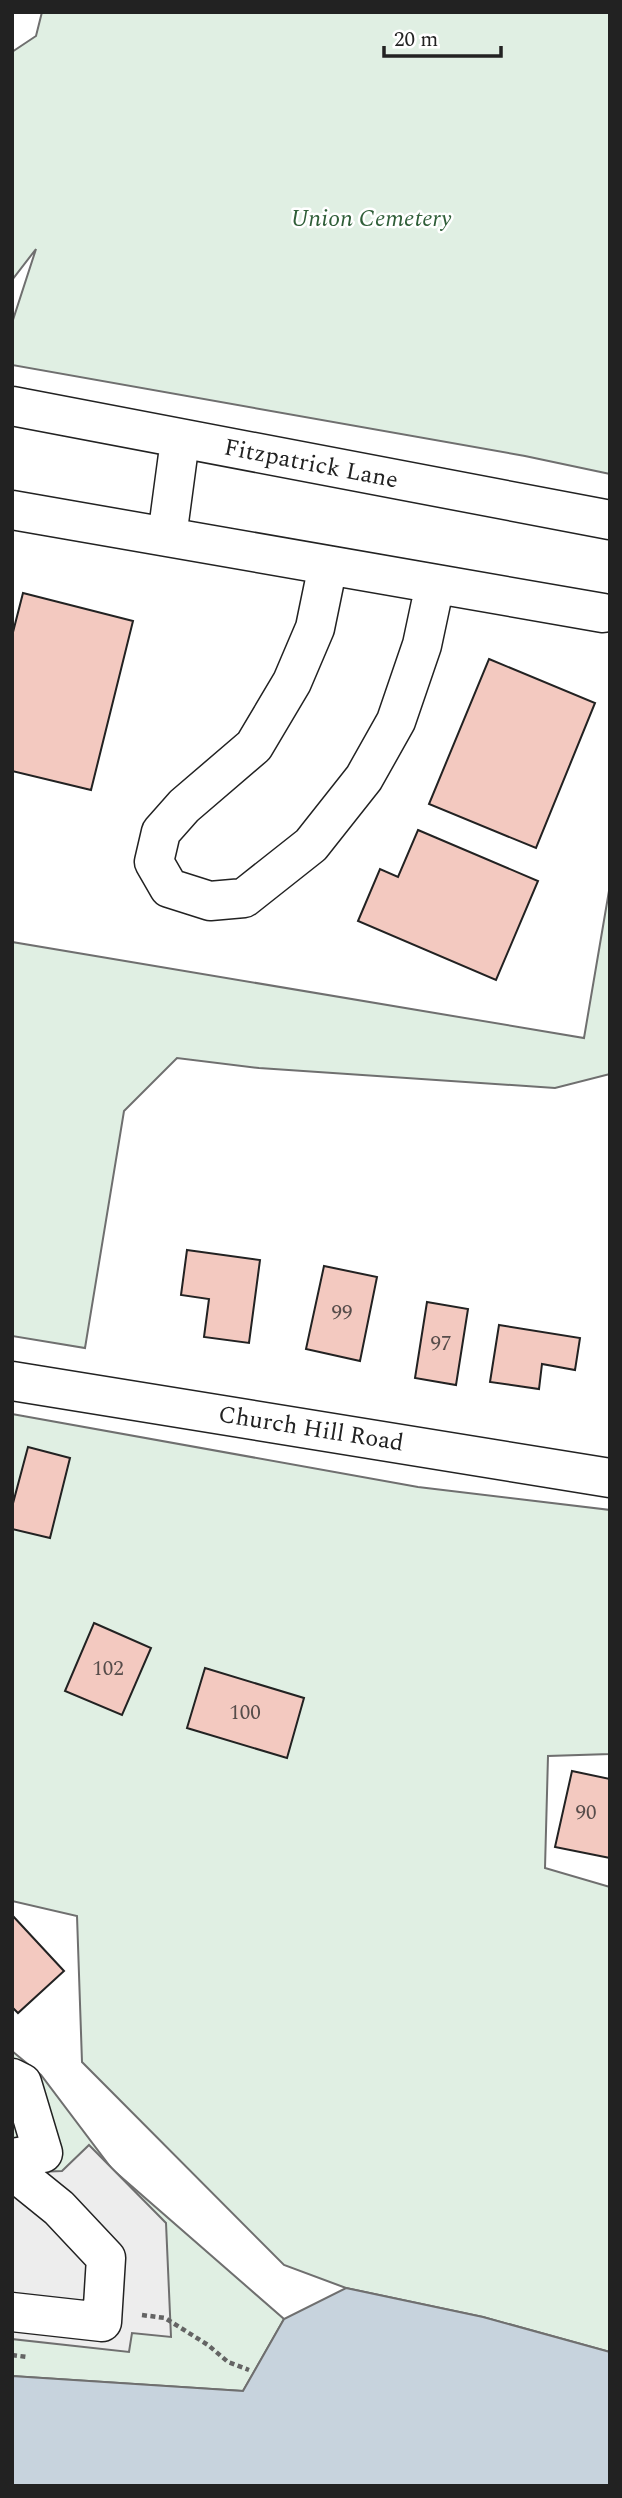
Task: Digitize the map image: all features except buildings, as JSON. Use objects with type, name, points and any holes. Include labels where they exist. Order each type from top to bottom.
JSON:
[{"type":"street","name":"Fitzpatrick Lane","points":[[12,406],[610,520]]},
{"type":"street","points":[[167,537],[180,440]]},
{"type":"street","points":[[12,510],[603,613]]},
{"type":"street","points":[[328,565],[315,628],[292,682],[254,746],[184,806],[161,832],[154,862],[169,888],[210,901],[244,898],[311,845],[364,778],[396,721],[422,645],[435,584]]},
{"type":"street","name":"Church Hill Road","points":[[12,1381],[610,1478]]},
{"type":"street","points":[[12,2078],[22,2083],[43,2153],[12,2158]]},
{"type":"street","points":[[12,2170],[60,2208],[106,2258],[102,2322],[12,2312]]},
{"type":"path","points":[[103,2309],[165,2318],[208,2344],[228,2362],[249,2370]]},
{"type":"green space","name":"Union Cemetery","points":[[42,12],[610,12],[610,474],[525,456],[12,365],[12,323],[36,249],[12,280],[12,52],[36,36]]},
{"type":"green space","points":[[610,885],[610,1074],[555,1088],[259,1068],[177,1058],[124,1111],[85,1348],[12,1336],[12,942],[584,1038]]},
{"type":"green space","points":[[12,1414],[418,1487],[610,1510],[610,1754],[548,1756],[545,1868],[610,1887],[610,2352],[483,2317],[346,2288],[284,2265],[82,2062],[77,1916],[12,1901]]},
{"type":"green space","points":[[12,2051],[41,2075],[112,2169],[284,2319],[243,2391],[12,2376]]},
{"type":"shaded area","points":[[89,2145],[166,2223],[171,2337],[132,2333],[129,2352],[12,2339],[12,2173],[62,2171]]},
{"type":"shaded area","points":[[346,2288],[483,2317],[610,2352],[610,2486],[12,2486],[12,2376],[243,2391],[284,2319]]}]
